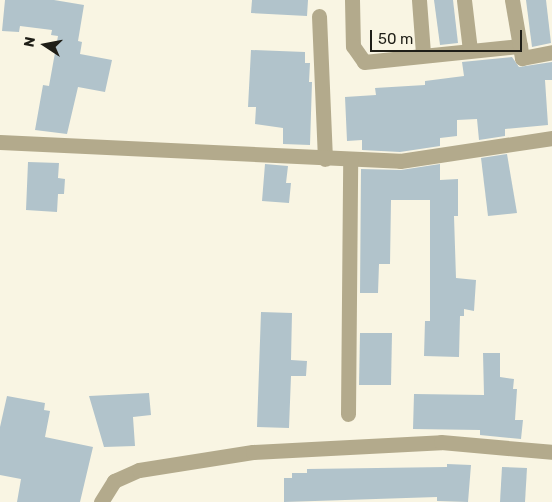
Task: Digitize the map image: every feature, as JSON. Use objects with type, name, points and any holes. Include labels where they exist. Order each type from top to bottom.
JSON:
[{"type":"street","points":[[352,0],[353,46],[364,62],[423,53],[520,46]]},
{"type":"street","points":[[419,0],[423,53]]},
{"type":"street","points":[[464,0],[470,50]]},
{"type":"street","points":[[512,0],[522,58],[552,52]]},
{"type":"street","points":[[319,16],[325,159]]},
{"type":"street","points":[[0,142],[325,159],[400,161],[552,138]]},
{"type":"street","points":[[348,414],[350,160]]},
{"type":"street","points":[[101,502],[114,481],[139,470],[253,452],[441,442],[552,452]]},
{"type":"building","points":[[5,0],[54,0],[84,5],[78,41],[82,42],[80,54],[112,60],[105,92],[78,87],[67,134],[35,130],[43,85],[49,86],[58,36],[51,35],[52,30],[20,26],[19,32],[2,31]]},
{"type":"building","points":[[252,0],[308,0],[307,16],[251,13]]},
{"type":"building","points":[[434,0],[453,0],[458,43],[440,45]]},
{"type":"building","points":[[526,0],[546,0],[551,43],[532,47]]},
{"type":"building","points":[[251,50],[305,52],[305,63],[310,63],[309,82],[312,82],[310,145],[283,144],[283,128],[255,124],[256,107],[248,107]]},
{"type":"building","points":[[512,57],[519,67],[552,62],[552,80],[545,80],[548,125],[505,129],[505,136],[479,140],[477,119],[457,120],[457,136],[440,138],[440,146],[400,152],[362,150],[362,140],[347,141],[345,97],[376,95],[375,88],[425,85],[425,81],[464,76],[462,62]]},
{"type":"building","points":[[507,154],[517,213],[488,216],[481,158]]},
{"type":"building","points":[[28,162],[59,163],[58,178],[65,179],[64,194],[58,194],[57,212],[26,210]]},
{"type":"building","points":[[265,164],[288,166],[286,183],[291,183],[289,203],[262,201]]},
{"type":"building","points":[[440,164],[440,180],[458,179],[458,216],[454,216],[456,278],[476,280],[474,311],[464,309],[464,316],[460,316],[459,357],[424,356],[425,321],[430,321],[430,200],[391,200],[390,264],[379,264],[378,293],[360,293],[361,169],[401,170]]},
{"type":"building","points":[[261,312],[292,313],[291,360],[307,361],[306,376],[291,376],[289,428],[257,427]]},
{"type":"building","points":[[360,333],[392,333],[391,385],[359,385]]},
{"type":"building","points":[[483,353],[500,353],[500,377],[514,379],[513,389],[517,389],[515,420],[523,420],[521,439],[480,435],[480,430],[413,429],[414,394],[484,395]]},
{"type":"building","points":[[149,393],[151,415],[133,417],[135,446],[104,447],[89,396]]},
{"type":"building","points":[[7,396],[45,403],[44,410],[50,411],[45,437],[93,447],[80,502],[17,502],[21,479],[0,475],[0,427]]},
{"type":"building","points":[[447,464],[471,465],[468,502],[437,501],[437,497],[284,502],[284,478],[292,478],[292,473],[307,473],[307,469],[447,467]]},
{"type":"building","points":[[502,467],[527,468],[525,502],[500,502]]}]
